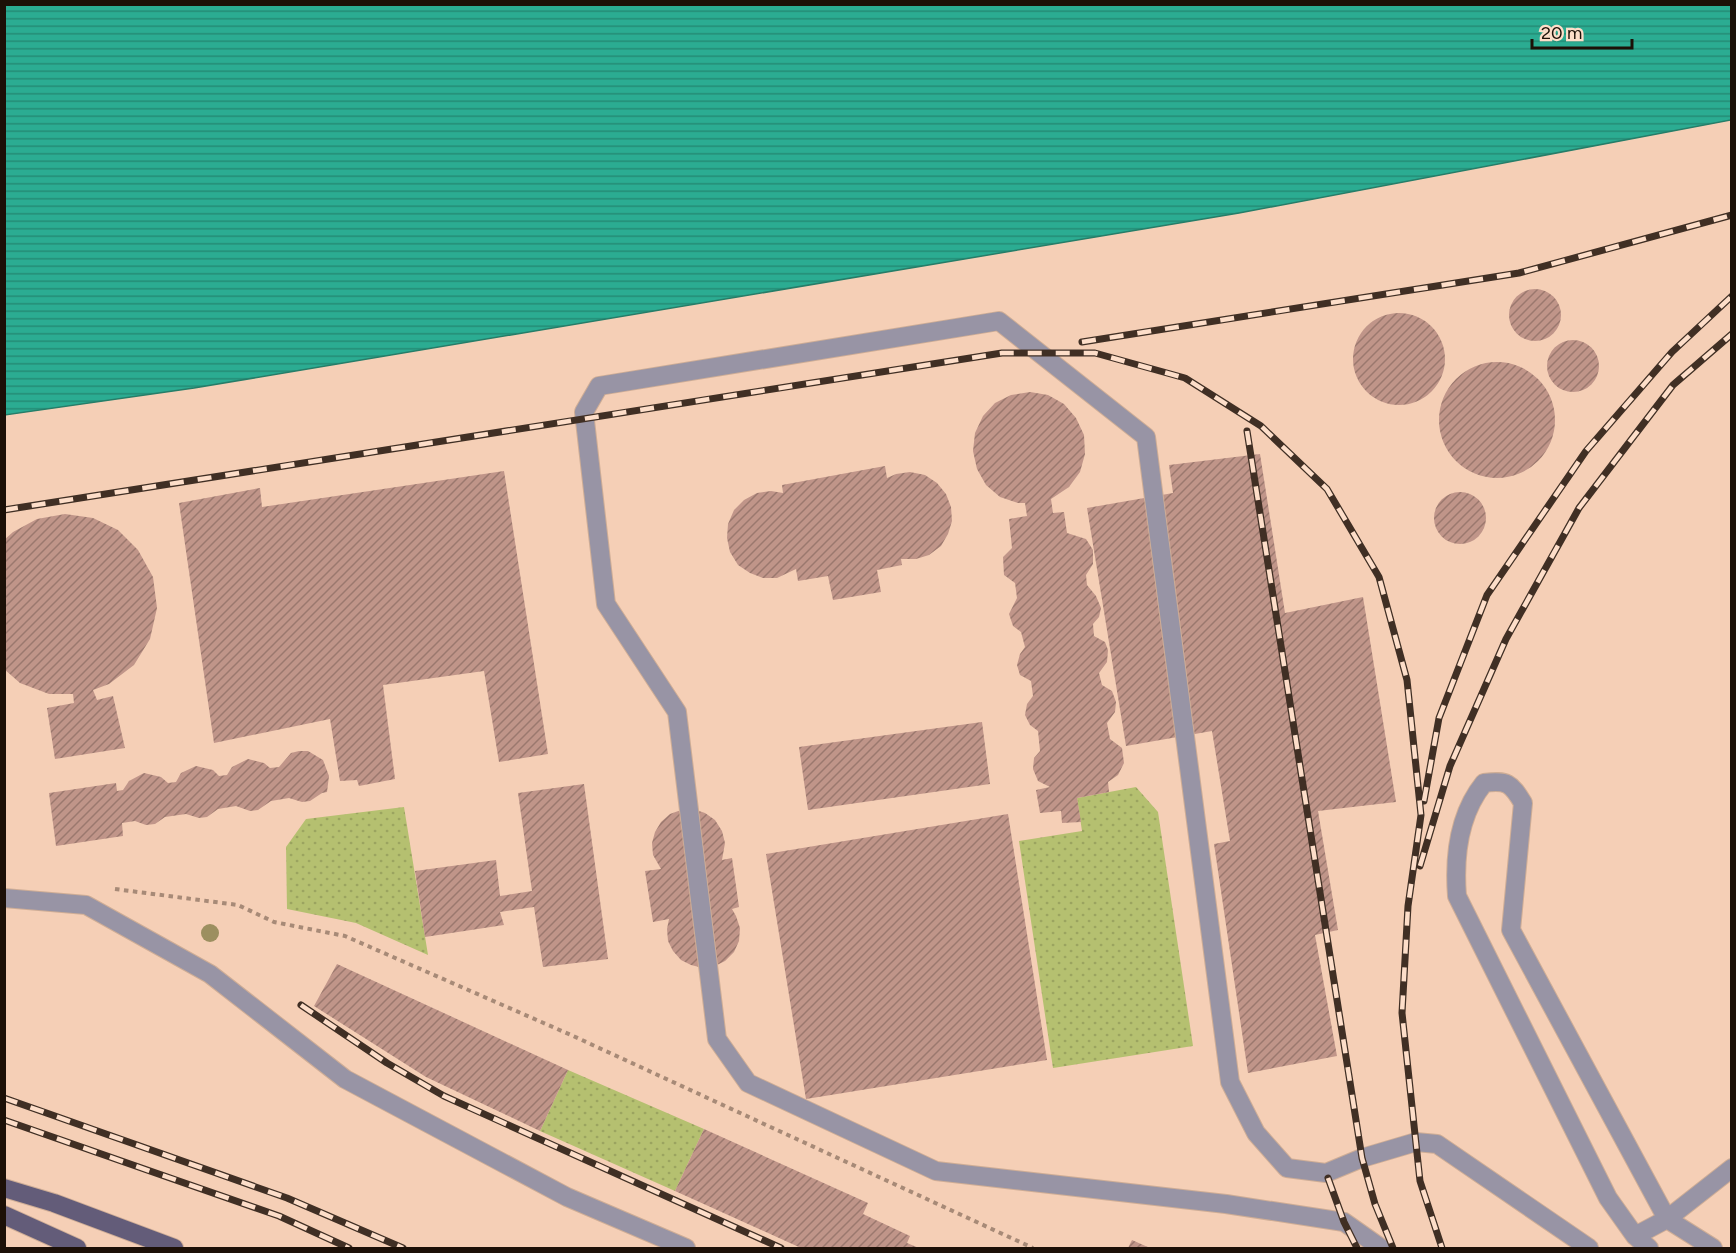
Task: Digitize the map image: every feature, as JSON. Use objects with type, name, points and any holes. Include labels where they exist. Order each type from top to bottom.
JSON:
[{"type":"main road","points":[[4,1188],[54,1203],[174,1248]]},
{"type":"main road","points":[[4,1215],[77,1248]]},
{"type":"lane","points":[[1382,1248],[1344,1222],[1226,1204],[936,1171],[748,1083],[717,1039],[677,712],[606,604],[584,412],[599,386],[999,321],[1146,437],[1230,1082],[1256,1133],[1287,1168],[1326,1173],[1362,1158],[1416,1142],[1437,1144],[1589,1248]]},
{"type":"lane","points":[[1649,1248],[1635,1236],[1608,1198],[1456,896],[1455,870],[1459,844],[1475,793],[1484,783],[1501,781],[1515,790],[1523,803],[1511,930],[1667,1219],[1713,1248]]},
{"type":"lane","points":[[4,898],[86,905],[210,974],[345,1079],[567,1197],[686,1248]]},
{"type":"lane","points":[[1635,1236],[1667,1219],[1731,1168]]},
{"type":"path","points":[[105,888],[238,905],[274,922],[345,936],[571,1035],[1033,1248]]},
{"type":"green space","points":[[1136,787],[1158,812],[1193,1046],[1053,1068],[1019,841],[1082,831],[1077,798]]},
{"type":"green space","points":[[404,807],[428,955],[356,923],[287,909],[286,847],[306,819]]},
{"type":"green space","points":[[568,1070],[704,1129],[675,1191],[540,1131]]},
{"type":"water","points":[[4,5],[1731,5],[1731,120],[1239,213],[194,388],[5,415]]},
{"type":"building","points":[[1535,289],[1545,291],[1553,297],[1559,305],[1561,315],[1559,325],[1553,333],[1545,339],[1535,341],[1525,339],[1517,333],[1511,325],[1509,315],[1511,305],[1517,297],[1525,291]]},
{"type":"building","points":[[1399,313],[1417,316],[1432,326],[1442,341],[1445,359],[1442,377],[1432,392],[1417,402],[1399,405],[1381,402],[1366,392],[1356,377],[1353,359],[1356,341],[1366,326],[1381,316]]},
{"type":"building","points":[[1573,340],[1583,342],[1591,348],[1597,356],[1599,366],[1597,376],[1591,384],[1583,390],[1573,392],[1563,390],[1555,384],[1549,376],[1547,366],[1549,356],[1555,348],[1563,342]]},
{"type":"building","points":[[1497,362],[1519,366],[1538,379],[1551,398],[1555,420],[1551,442],[1538,461],[1519,474],[1497,478],[1475,474],[1456,461],[1443,442],[1439,420],[1443,398],[1456,379],[1475,366]]},
{"type":"building","points":[[1030,392],[1048,395],[1064,404],[1076,418],[1084,435],[1085,454],[1080,472],[1069,487],[1051,499],[1053,513],[1064,512],[1067,533],[1086,539],[1093,550],[1093,564],[1086,575],[1087,585],[1096,596],[1101,608],[1099,617],[1093,624],[1094,636],[1105,642],[1108,650],[1107,662],[1099,673],[1102,685],[1112,691],[1116,702],[1115,712],[1107,723],[1110,739],[1122,748],[1124,763],[1118,775],[1108,782],[1109,792],[1077,798],[1081,822],[1062,823],[1061,811],[1040,813],[1036,790],[1050,787],[1038,781],[1033,769],[1034,758],[1040,751],[1038,731],[1030,725],[1025,715],[1027,704],[1033,696],[1031,681],[1020,675],[1017,665],[1025,647],[1021,632],[1013,626],[1009,614],[1017,598],[1015,583],[1004,575],[1003,557],[1012,548],[1009,519],[1027,516],[1025,503],[1000,497],[986,485],[977,469],[973,451],[975,433],[983,416],[995,403],[1011,395]]},
{"type":"building","points":[[1260,454],[1285,613],[1363,597],[1396,802],[1318,811],[1338,930],[1315,935],[1337,1056],[1248,1073],[1214,844],[1230,841],[1212,731],[1126,746],[1087,508],[1173,493],[1169,465]]},
{"type":"building","points":[[885,466],[887,478],[910,472],[925,475],[937,483],[946,494],[951,507],[952,521],[941,546],[929,555],[916,559],[901,559],[902,565],[877,570],[881,592],[833,600],[828,576],[798,581],[796,569],[777,578],[763,578],[738,565],[730,552],[727,538],[728,524],[734,510],[744,500],[757,493],[771,491],[783,493],[782,485]]},
{"type":"building","points":[[504,471],[548,754],[499,762],[484,671],[383,685],[395,779],[359,786],[357,780],[340,781],[330,719],[214,743],[179,503],[260,488],[262,507]]},
{"type":"building","points":[[1460,492],[1470,494],[1478,500],[1484,508],[1486,518],[1484,528],[1478,536],[1470,542],[1460,544],[1450,542],[1442,536],[1436,528],[1434,518],[1436,508],[1442,500],[1450,494]]},
{"type":"building","points":[[65,514],[93,518],[118,530],[138,550],[153,577],[157,608],[150,639],[134,665],[109,684],[93,690],[97,700],[113,696],[125,748],[55,759],[47,708],[74,703],[73,694],[49,694],[20,683],[4,669],[4,540],[13,532],[37,519]]},
{"type":"building","points":[[982,722],[990,784],[808,810],[799,747]]},
{"type":"building","points":[[308,751],[323,760],[329,776],[327,792],[310,801],[302,802],[289,798],[271,801],[258,810],[250,811],[236,806],[218,809],[207,817],[199,818],[186,814],[165,817],[155,824],[146,825],[135,821],[122,823],[123,836],[56,846],[49,793],[116,783],[117,791],[123,790],[129,781],[144,773],[161,777],[168,783],[176,782],[181,773],[196,766],[213,770],[219,776],[227,775],[232,767],[248,759],[264,763],[270,768],[279,767],[291,753]]},
{"type":"building","points":[[584,784],[608,959],[543,967],[534,907],[500,912],[504,925],[425,937],[415,871],[496,860],[500,896],[532,891],[518,793]]},
{"type":"building","points":[[693,809],[715,820],[722,831],[725,843],[722,860],[732,858],[739,907],[732,909],[740,928],[739,941],[734,952],[725,961],[703,968],[681,960],[673,951],[668,941],[669,919],[653,922],[645,871],[661,869],[653,855],[652,843],[661,822],[670,814]]},
{"type":"building","points":[[1008,814],[1047,1060],[806,1099],[766,854]]},
{"type":"building","points":[[337,964],[568,1070],[540,1131],[426,1077],[314,1006]]},
{"type":"building","points":[[704,1129],[868,1203],[863,1214],[910,1236],[907,1243],[919,1248],[801,1248],[675,1191]]},
{"type":"building","points":[[1132,1240],[1150,1248],[1128,1248]]},
{"type":"railway","points":[[1082,342],[1519,273],[1732,215]]},
{"type":"railway","points":[[1424,801],[1439,718],[1487,595],[1586,451],[1672,352],[1732,296]]},
{"type":"railway","points":[[1420,866],[1450,766],[1506,639],[1579,508],[1673,385],[1732,334]]},
{"type":"railway","points":[[4,510],[1002,353],[1095,353],[1185,378],[1261,426],[1327,489],[1379,577],[1407,680],[1421,815],[1408,906],[1402,1013],[1420,1181],[1442,1248]]},
{"type":"railway","points":[[1247,431],[1362,1158],[1375,1204],[1393,1248]]},
{"type":"railway","points":[[301,1005],[387,1063],[444,1096],[781,1248]]},
{"type":"railway","points":[[4,1098],[287,1198],[403,1248]]},
{"type":"railway","points":[[4,1120],[279,1216],[349,1248]]},
{"type":"railway","points":[[1328,1178],[1344,1222],[1357,1248]]}]
